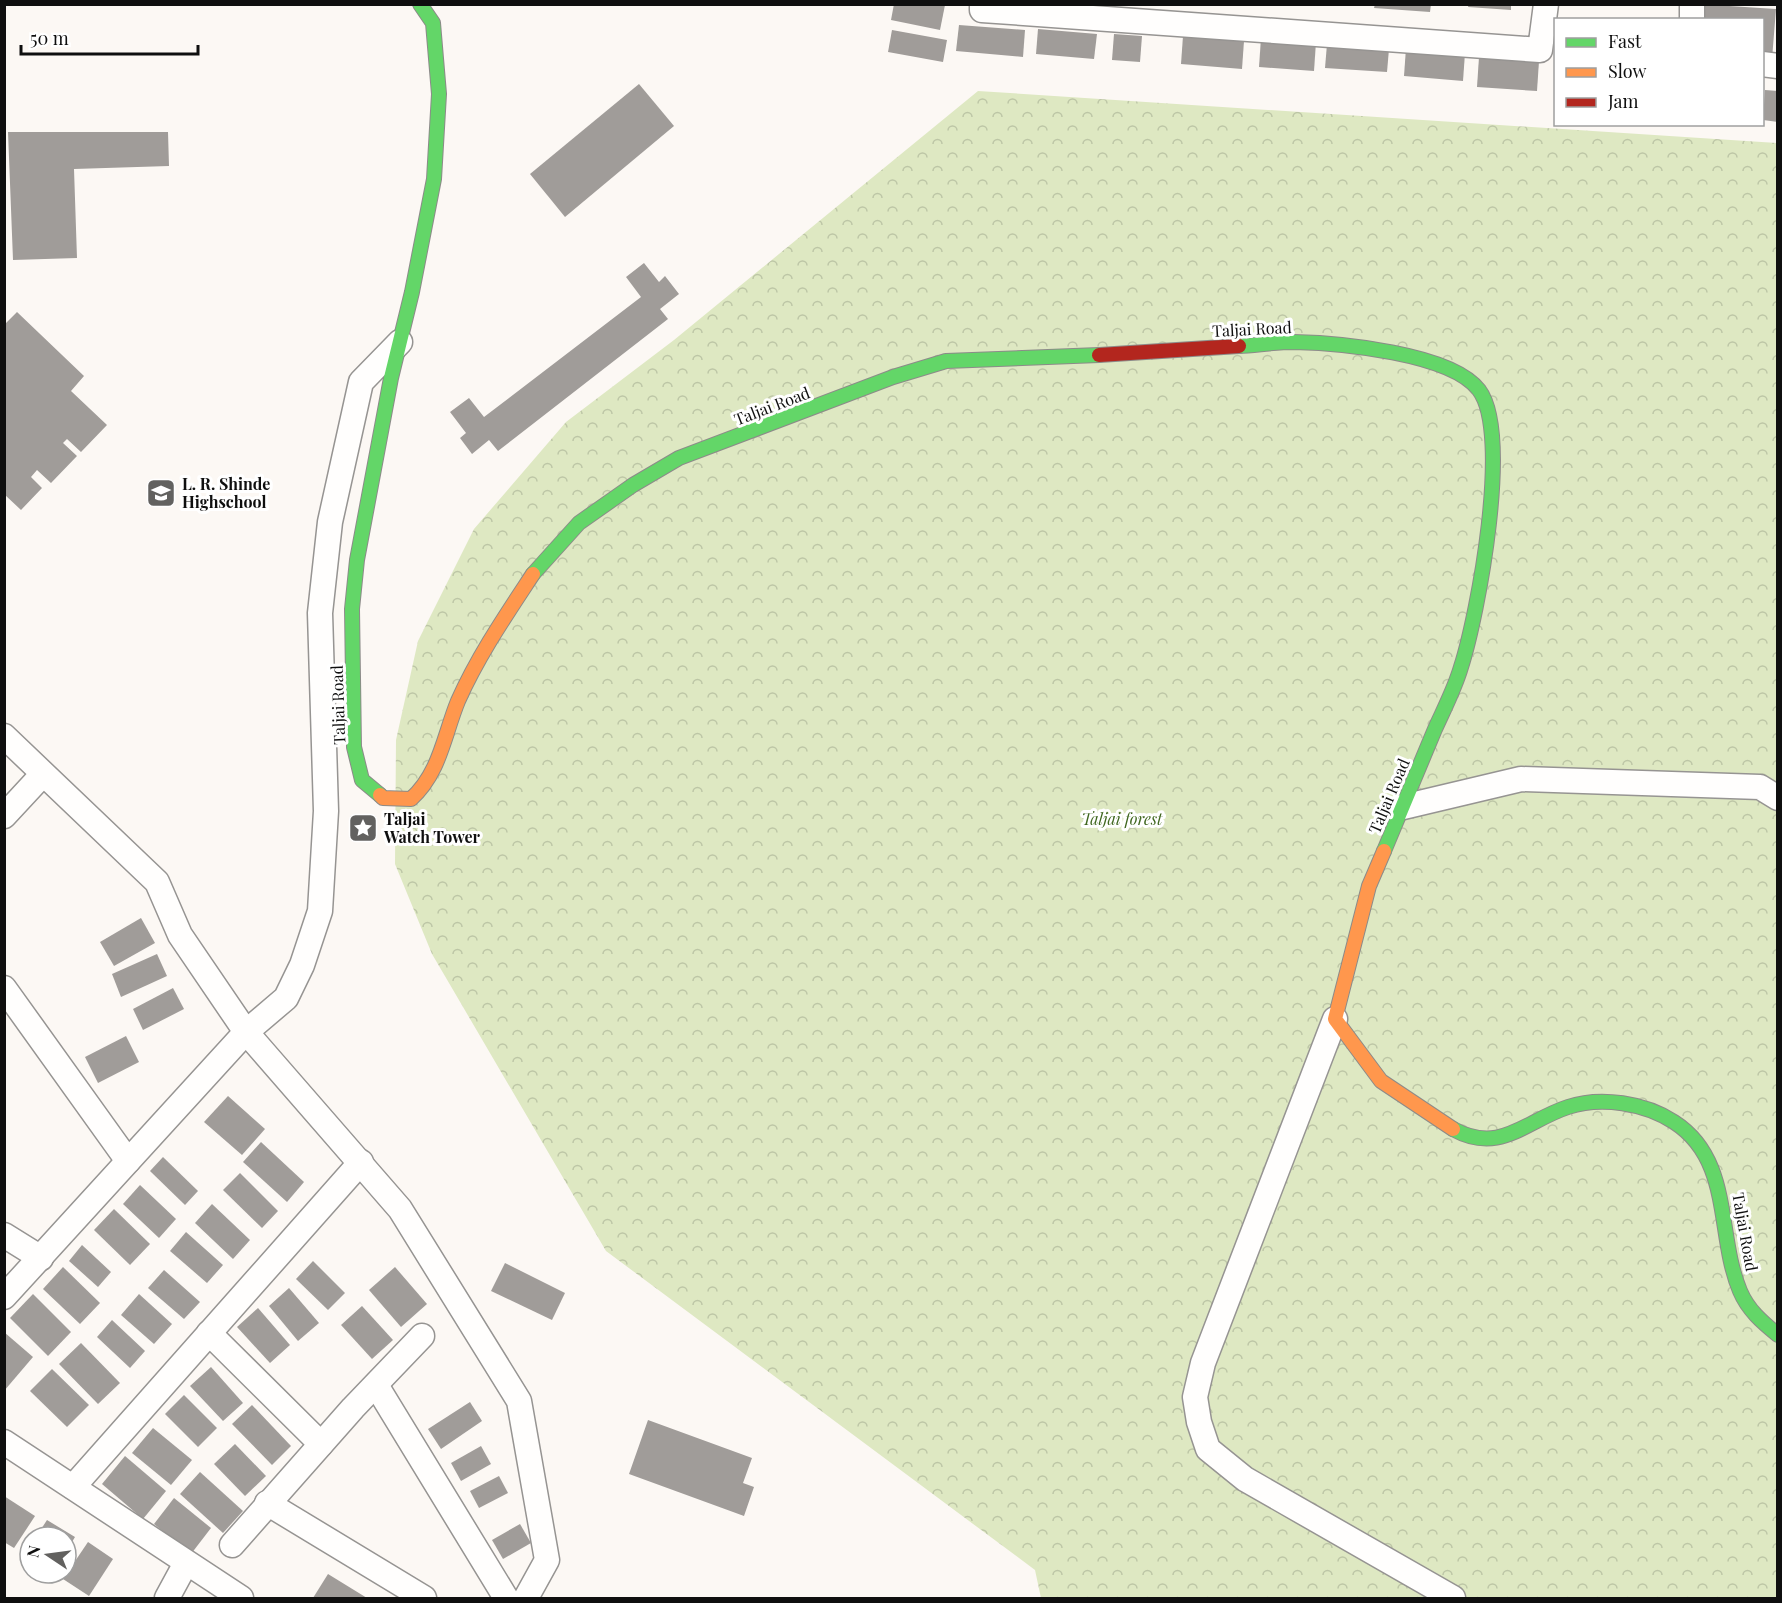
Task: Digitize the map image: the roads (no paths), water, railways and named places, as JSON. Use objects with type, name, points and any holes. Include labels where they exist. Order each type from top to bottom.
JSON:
[{"type":"street","name":"Taljai Road","points":[[420,4],[433,23],[439,94],[434,179],[401,340],[390,378],[357,560],[352,609],[354,747],[362,780],[383,798],[411,799],[425,786],[443,748],[458,702],[486,647],[535,570],[579,523],[633,484],[679,458],[894,377],[946,361],[1146,353],[1292,342],[1335,344],[1425,359],[1459,373],[1479,390],[1491,415],[1494,443],[1493,488],[1474,619],[1461,668],[1369,886],[1335,1019],[1382,1082],[1461,1133],[1489,1140],[1522,1129],[1571,1106],[1605,1102],[1645,1109],[1677,1124],[1705,1152],[1717,1175],[1726,1211],[1731,1264],[1743,1300],[1761,1326],[1778,1335]]},
{"type":"street","points":[[982,4],[982,10],[1540,50],[1546,4]]},
{"type":"street","points":[[4,1297],[246,1032],[286,998],[302,965],[320,911],[326,811],[320,613],[328,542],[361,382],[401,340]]},
{"type":"street","points":[[4,736],[158,882],[180,935],[246,1032],[400,1209],[519,1401],[547,1560],[526,1599]]},
{"type":"street","points":[[4,816],[43,774]]},
{"type":"street","points":[[1403,807],[1521,779],[1760,787],[1778,798]]},
{"type":"street","points":[[4,988],[128,1161]]},
{"type":"street","points":[[1335,1019],[1203,1363],[1195,1397],[1199,1422],[1209,1449],[1245,1479],[1453,1599]]},
{"type":"street","points":[[73,1486],[361,1162]]},
{"type":"street","points":[[4,1235],[41,1258]]},
{"type":"street","points":[[209,1334],[321,1444]]},
{"type":"street","points":[[232,1545],[267,1503],[422,1336]]},
{"type":"street","points":[[376,1385],[506,1599]]},
{"type":"street","points":[[4,1442],[241,1599]]},
{"type":"street","points":[[267,1503],[424,1599]]},
{"type":"street","points":[[167,1599],[186,1563]]},
{"type":"place","name":"L. R. Shinde Highschool","points":[[161,493]]},
{"type":"place","name":"Taljai Watch Tower","points":[[363,828]]},
{"type":"park label","name":"Taljai forest","points":[[1122,819]]}]
